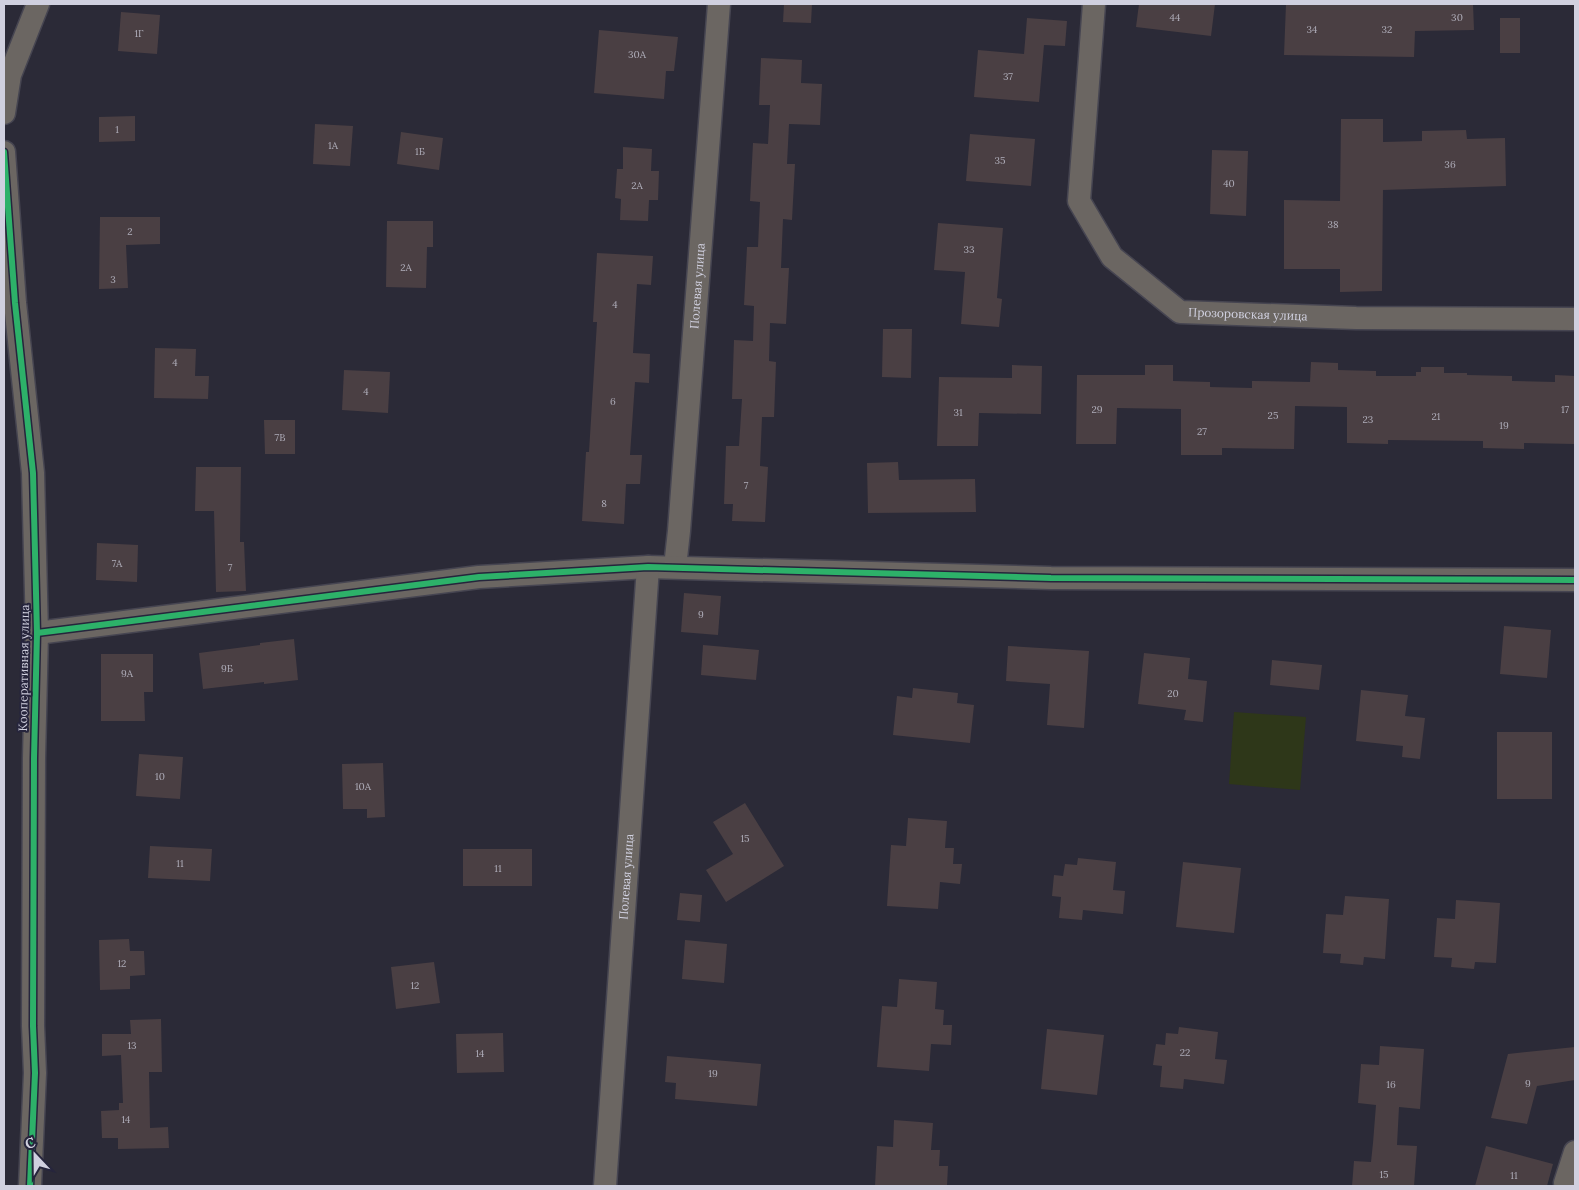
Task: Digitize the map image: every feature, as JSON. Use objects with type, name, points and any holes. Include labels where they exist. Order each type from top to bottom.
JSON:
[{"type":"street","points":[[4,113],[10,75],[38,4]]},
{"type":"street","name":"Полевая улица","points":[[675,567],[680,531],[719,4]]},
{"type":"street","name":"Прозоровская улица","points":[[1094,4],[1079,201],[1112,257],[1180,312],[1356,318],[1575,319]]},
{"type":"street","name":"Кооперативная улица","points":[[4,152],[15,302],[32,474],[37,634],[34,758],[33,1026],[35,1072],[30,1186]]},
{"type":"street","points":[[37,634],[479,577],[648,567],[1051,578],[1575,580]]},
{"type":"street","name":"Полевая улица","points":[[605,1186],[648,567]]},
{"type":"street","points":[[1566,1183],[1575,1152]]},
{"type":"green space","points":[[1234,712],[1306,717],[1300,790],[1229,784]]},
{"type":"building","points":[[784,4],[812,4],[811,23],[783,22]]},
{"type":"building","points":[[1139,4],[1215,4],[1211,36],[1136,27]]},
{"type":"building","points":[[1286,4],[1473,4],[1474,30],[1415,31],[1414,57],[1284,55]]},
{"type":"building","points":[[121,12],[160,15],[157,54],[118,51]]},
{"type":"building","points":[[1027,18],[1067,21],[1065,46],[1044,45],[1039,102],[974,97],[978,50],[1024,54]]},
{"type":"building","points":[[1500,18],[1520,18],[1520,53],[1500,53]]},
{"type":"building","points":[[599,30],[678,37],[674,71],[666,71],[664,99],[594,93]]},
{"type":"building","points":[[761,58],[802,60],[801,83],[822,84],[820,125],[789,124],[787,164],[795,164],[792,220],[783,219],[781,268],[789,268],[786,324],[770,323],[769,361],[776,362],[774,417],[762,417],[760,466],[768,467],[765,522],[732,521],[733,504],[724,504],[726,446],[739,446],[742,399],[732,399],[734,340],[753,341],[754,306],[744,305],[747,247],[758,247],[760,202],[750,201],[753,143],[768,144],[770,105],[759,105]]},
{"type":"building","points":[[135,116],[135,141],[99,142],[99,117]]},
{"type":"building","points":[[1341,119],[1383,119],[1383,142],[1422,141],[1422,131],[1466,130],[1467,139],[1505,138],[1506,186],[1383,190],[1382,291],[1340,292],[1340,269],[1284,269],[1284,200],[1340,201]]},
{"type":"building","points":[[315,124],[353,126],[350,166],[313,164]]},
{"type":"building","points":[[401,132],[443,138],[439,170],[397,164]]},
{"type":"building","points":[[970,134],[1035,139],[1031,186],[966,181]]},
{"type":"building","points":[[623,147],[652,149],[651,171],[659,171],[658,200],[649,200],[648,221],[620,220],[621,199],[615,198],[617,169],[623,169]]},
{"type":"building","points":[[1212,150],[1248,151],[1246,216],[1210,214]]},
{"type":"building","points":[[100,217],[160,217],[160,244],[126,245],[128,288],[99,289]]},
{"type":"building","points":[[387,221],[433,221],[433,247],[427,247],[426,288],[386,287]]},
{"type":"building","points":[[938,223],[1003,228],[997,298],[1002,299],[999,327],[961,324],[965,272],[934,270]]},
{"type":"building","points":[[597,253],[653,256],[651,285],[637,284],[633,353],[650,354],[649,383],[635,382],[630,455],[642,455],[640,484],[626,484],[624,524],[582,521],[586,452],[589,452],[597,322],[593,322]]},
{"type":"building","points":[[883,329],[912,329],[911,378],[882,377]]},
{"type":"building","points":[[155,348],[196,349],[195,376],[209,376],[208,399],[154,398]]},
{"type":"building","points":[[1311,362],[1338,363],[1338,370],[1376,371],[1376,376],[1416,376],[1416,372],[1421,372],[1421,367],[1444,367],[1444,373],[1512,376],[1512,381],[1555,382],[1555,375],[1575,376],[1575,444],[1524,443],[1524,449],[1483,448],[1483,441],[1388,440],[1388,444],[1347,443],[1347,407],[1295,406],[1294,449],[1222,448],[1222,455],[1181,455],[1181,409],[1117,408],[1116,444],[1076,444],[1077,375],[1145,375],[1145,365],[1173,365],[1173,381],[1210,382],[1210,387],[1252,388],[1252,381],[1310,382]]},
{"type":"building","points":[[1012,365],[1042,366],[1041,414],[979,413],[978,446],[937,446],[939,377],[1012,378]]},
{"type":"building","points":[[344,370],[390,372],[388,413],[342,410]]},
{"type":"building","points":[[264,420],[295,420],[295,454],[265,454]]},
{"type":"building","points":[[898,462],[899,480],[975,479],[976,512],[868,513],[867,463]]},
{"type":"building","points":[[196,467],[241,467],[240,542],[244,542],[246,591],[216,592],[214,511],[195,511]]},
{"type":"building","points":[[97,543],[138,545],[137,582],[96,580]]},
{"type":"building","points":[[684,593],[721,596],[718,635],[681,632]]},
{"type":"building","points":[[1504,626],[1551,630],[1547,678],[1500,674]]},
{"type":"building","points":[[294,639],[298,680],[203,689],[199,653]]},
{"type":"building","points":[[703,645],[759,650],[756,680],[701,675]]},
{"type":"building","points":[[1008,646],[1089,651],[1084,728],[1047,725],[1050,684],[1006,681]]},
{"type":"building","points":[[1144,653],[1190,658],[1188,679],[1207,681],[1203,722],[1184,720],[1186,710],[1138,704]]},
{"type":"building","points":[[101,654],[153,654],[153,692],[144,692],[145,721],[101,721]]},
{"type":"building","points":[[1272,660],[1322,665],[1319,690],[1270,685]]},
{"type":"building","points":[[913,688],[958,693],[957,703],[974,705],[970,743],[893,735],[897,696],[912,698]]},
{"type":"building","points":[[1361,690],[1408,695],[1405,716],[1425,718],[1420,759],[1402,757],[1403,746],[1356,741]]},
{"type":"building","points":[[1497,732],[1552,732],[1552,799],[1497,799]]},
{"type":"building","points":[[139,754],[183,757],[180,799],[136,796]]},
{"type":"building","points":[[383,763],[385,817],[367,818],[367,809],[343,809],[342,764]]},
{"type":"building","points":[[745,803],[784,866],[726,902],[706,870],[733,854],[713,822]]},
{"type":"building","points":[[908,818],[947,821],[945,848],[954,848],[953,864],[962,864],[960,884],[940,882],[938,909],[887,906],[891,845],[906,846]]},
{"type":"building","points":[[150,846],[212,849],[210,881],[148,878]]},
{"type":"building","points":[[463,849],[532,849],[532,886],[463,886]]},
{"type":"building","points":[[1078,858],[1116,862],[1113,890],[1125,891],[1123,914],[1083,910],[1082,920],[1059,918],[1061,897],[1052,896],[1054,875],[1063,876],[1065,864],[1077,865]]},
{"type":"building","points":[[1183,862],[1241,868],[1234,933],[1176,927]]},
{"type":"building","points":[[680,893],[702,895],[700,922],[677,920]]},
{"type":"building","points":[[1345,896],[1389,899],[1385,959],[1364,957],[1363,965],[1340,963],[1341,954],[1323,953],[1326,914],[1343,915]]},
{"type":"building","points":[[1456,900],[1500,903],[1496,963],[1475,962],[1474,969],[1451,967],[1452,958],[1434,957],[1437,918],[1455,919]]},
{"type":"building","points":[[129,939],[130,951],[144,951],[145,975],[130,976],[130,989],[100,990],[99,940]]},
{"type":"building","points":[[685,940],[727,944],[724,983],[682,979]]},
{"type":"building","points":[[434,962],[440,1003],[396,1009],[391,967]]},
{"type":"building","points":[[899,979],[937,982],[935,1009],[944,1010],[943,1025],[952,1025],[951,1045],[931,1044],[929,1071],[877,1067],[882,1006],[897,1007]]},
{"type":"building","points":[[161,1019],[162,1072],[149,1072],[150,1128],[168,1127],[169,1148],[118,1149],[118,1138],[102,1138],[101,1111],[119,1110],[119,1103],[123,1103],[121,1055],[102,1056],[102,1034],[131,1034],[130,1020]]},
{"type":"building","points":[[1179,1027],[1218,1032],[1215,1059],[1227,1060],[1224,1084],[1184,1079],[1183,1089],[1160,1087],[1162,1066],[1153,1065],[1156,1044],[1165,1045],[1166,1033],[1178,1034]]},
{"type":"building","points":[[1047,1029],[1104,1035],[1097,1095],[1041,1089]]},
{"type":"building","points":[[503,1033],[504,1072],[457,1073],[456,1034]]},
{"type":"building","points":[[1380,1046],[1424,1049],[1420,1109],[1399,1107],[1397,1145],[1417,1146],[1414,1186],[1352,1186],[1354,1161],[1371,1162],[1376,1105],[1358,1103],[1361,1064],[1379,1065]]},
{"type":"building","points":[[1575,1047],[1575,1080],[1537,1086],[1527,1124],[1491,1118],[1508,1054]]},
{"type":"building","points":[[667,1056],[761,1064],[757,1106],[675,1099],[676,1083],[665,1082]]},
{"type":"building","points":[[894,1120],[933,1123],[931,1150],[940,1150],[939,1166],[948,1166],[947,1186],[875,1186],[877,1146],[893,1147]]},
{"type":"building","points":[[1486,1146],[1553,1164],[1547,1186],[1475,1186]]},
{"type":"cycle path","points":[[4,152],[15,303],[33,473],[37,633],[34,758],[33,1026],[35,1073],[30,1186]]},
{"type":"cycle path","points":[[37,633],[479,577],[648,567],[1051,578],[1575,580]]}]
